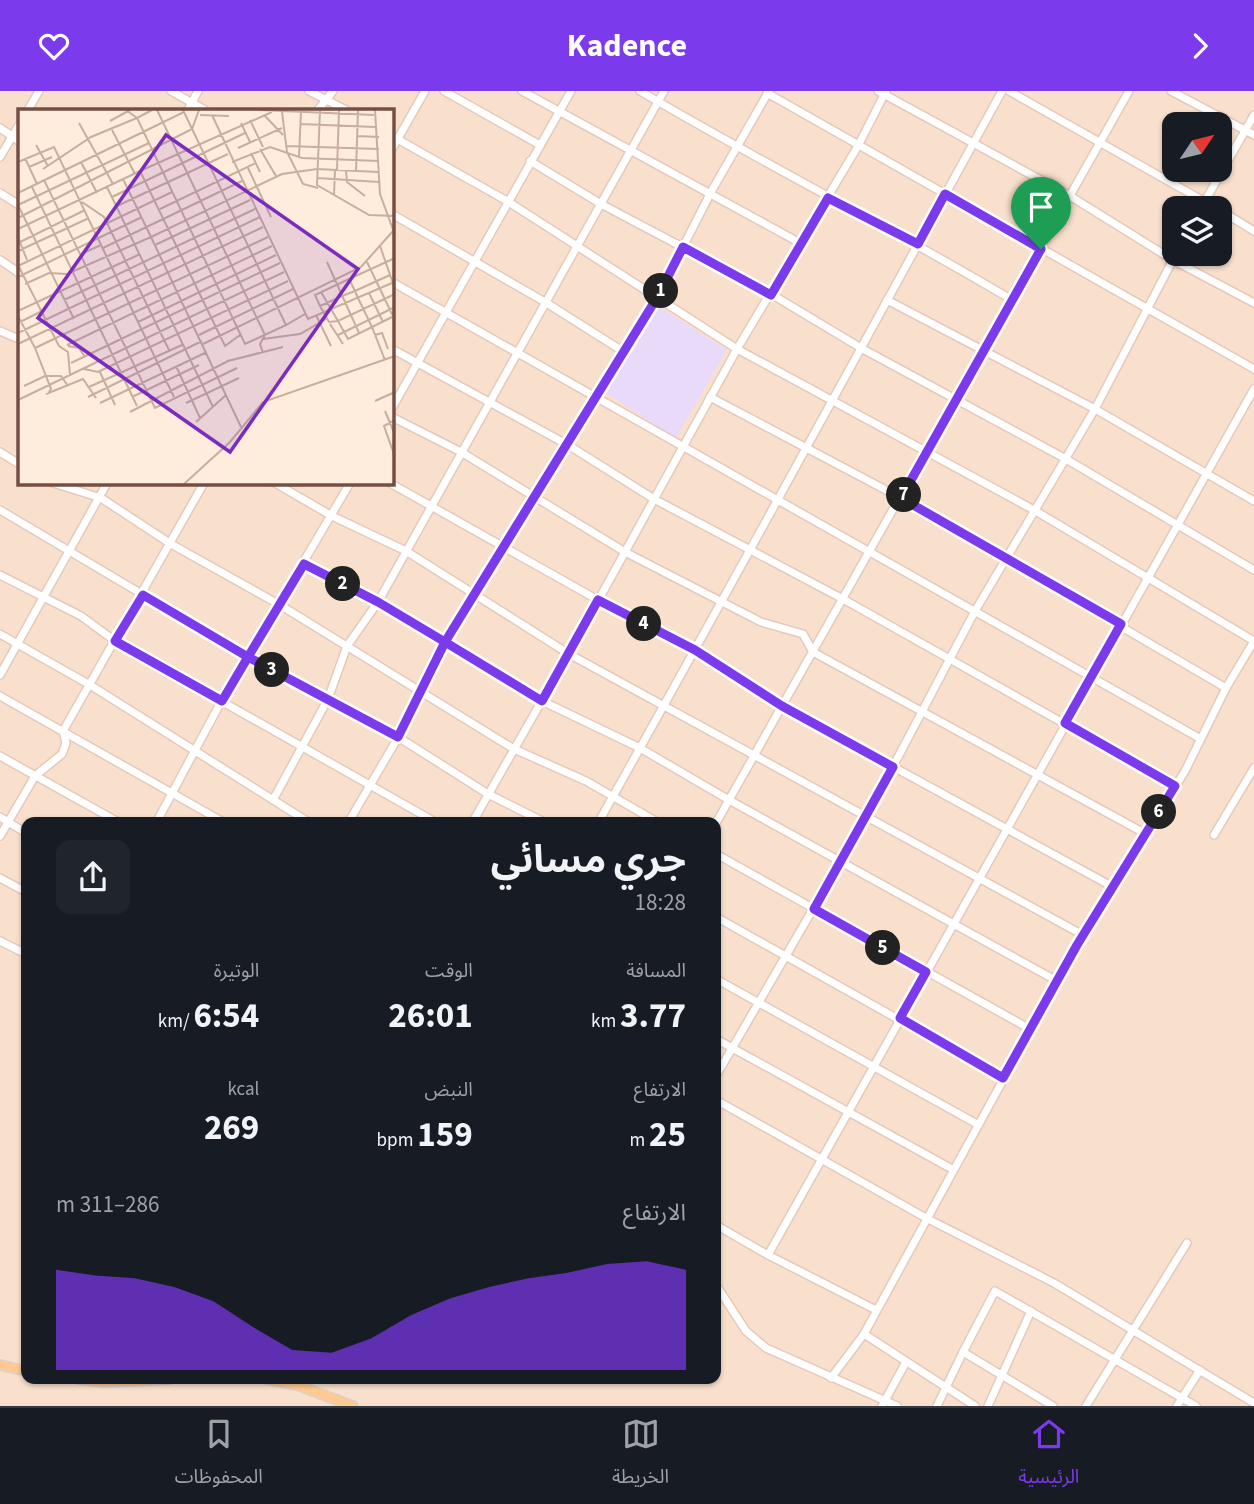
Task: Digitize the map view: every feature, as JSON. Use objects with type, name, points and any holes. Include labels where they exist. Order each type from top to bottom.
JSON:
[{"type":"main road","points":[[0,1365],[21,1370]]},
{"type":"main road","points":[[292,1384],[353,1406]]},
{"type":"street","points":[[29,109],[39,91]]},
{"type":"street","points":[[171,91],[190,106],[198,91]]},
{"type":"street","points":[[309,91],[344,109]]},
{"type":"street","points":[[319,109],[333,91]]},
{"type":"street","points":[[425,91],[395,138],[507,201],[737,349],[1034,510],[1254,641],[1226,688],[1175,786],[1057,981],[864,1334],[831,1378]]},
{"type":"street","points":[[444,91],[540,145]]},
{"type":"street","points":[[522,91],[802,244]]},
{"type":"street","points":[[394,404],[570,91]]},
{"type":"street","points":[[639,91],[736,148],[918,244],[1012,300]]},
{"type":"street","points":[[273,800],[328,699],[348,646],[378,602],[664,91]]},
{"type":"street","points":[[600,817],[780,499],[831,398],[1002,91]]},
{"type":"street","points":[[1009,91],[1188,196]]},
{"type":"street","points":[[719,817],[957,401],[1129,91]]},
{"type":"street","points":[[1171,91],[1254,135]]},
{"type":"street","points":[[352,817],[398,737],[445,642],[658,296],[711,192],[768,92],[858,146],[1254,369]]},
{"type":"street","points":[[475,817],[569,654],[737,349],[858,146],[883,92],[1162,249]]},
{"type":"street","points":[[1208,196],[1254,115]]},
{"type":"street","points":[[0,128],[16,138],[0,157]]},
{"type":"street","points":[[530,161],[601,204],[771,295],[860,348],[1066,459],[1254,570]]},
{"type":"street","points":[[0,193],[18,204]]},
{"type":"street","points":[[394,215],[545,302],[624,352]]},
{"type":"street","points":[[1232,218],[1254,231]]},
{"type":"street","points":[[0,260],[18,272]]},
{"type":"street","points":[[721,1067],[841,863],[975,611],[1095,409],[1170,266]]},
{"type":"street","points":[[1190,266],[1254,303]]},
{"type":"street","points":[[394,283],[516,354],[1091,674],[1199,738]]},
{"type":"street","points":[[887,300],[1095,409],[1254,501]]},
{"type":"street","points":[[0,331],[18,339]]},
{"type":"street","points":[[394,350],[568,445],[654,499],[843,599],[1175,786]]},
{"type":"street","points":[[768,1255],[1091,674],[1254,389]]},
{"type":"street","points":[[710,397],[901,498],[1121,624],[1226,688]]},
{"type":"street","points":[[394,418],[461,452],[534,499],[625,552],[761,622],[803,634],[813,652],[1035,776],[1146,834]]},
{"type":"street","points":[[0,452],[18,463]]},
{"type":"street","points":[[59,485],[101,498],[171,544],[348,646],[514,749],[612,796],[649,817]]},
{"type":"street","points":[[0,675],[106,485]]},
{"type":"street","points":[[0,837],[3,819],[35,776],[62,754],[66,743],[63,731],[143,595],[203,485]]},
{"type":"street","points":[[278,485],[332,516],[406,551],[569,654],[1083,935]]},
{"type":"street","points":[[159,817],[222,701],[350,485]]},
{"type":"street","points":[[393,485],[598,600],[695,650],[782,706],[1113,887]]},
{"type":"street","points":[[0,510],[248,657],[398,737],[488,794],[534,817]]},
{"type":"street","points":[[304,564],[378,602],[542,701],[640,748],[841,863],[1057,981]]},
{"type":"street","points":[[0,575],[81,616],[115,641],[426,817]]},
{"type":"street","points":[[0,634],[90,685],[300,817]]},
{"type":"street","points":[[0,697],[214,817]]},
{"type":"street","points":[[0,756],[109,817]]},
{"type":"street","points":[[1214,835],[1254,768]]},
{"type":"street","points":[[3,819],[21,830]]},
{"type":"street","points":[[721,857],[1030,1030]]},
{"type":"street","points":[[0,878],[21,889]]},
{"type":"street","points":[[721,920],[1003,1078]]},
{"type":"street","points":[[0,941],[21,952]]},
{"type":"street","points":[[721,982],[977,1124]]},
{"type":"street","points":[[721,1042],[952,1170]]},
{"type":"street","points":[[721,1103],[926,1218],[1054,1283],[1254,1403]]},
{"type":"street","points":[[721,1228],[876,1310]]},
{"type":"street","points":[[1086,1406],[1131,1329],[1187,1243]]},
{"type":"street","points":[[937,1406],[995,1291],[1196,1406]]},
{"type":"street","points":[[721,1294],[746,1331],[766,1348],[884,1403],[897,1406]]},
{"type":"street","points":[[988,1406],[1031,1311]]},
{"type":"street","points":[[864,1334],[975,1406]]},
{"type":"street","points":[[963,1352],[1053,1406]]},
{"type":"street","points":[[884,1403],[906,1362]]},
{"type":"street","points":[[1177,1406],[1200,1370]]},
{"type":"shaded area","points":[[0,91],[1254,91],[1254,1406],[0,1406]]},
{"type":"shaded area","points":[[656,305],[727,350],[676,438],[604,392]]},
{"type":"route","points":[[1041,249],[901,498],[1121,624],[1065,723],[1175,786],[1077,945],[1003,1078],[900,1018],[926,972],[814,909],[893,767],[782,706],[695,650],[598,600],[542,701],[445,642],[398,737],[248,657],[222,701],[115,641],[143,595],[248,657],[304,564],[378,602],[445,642],[658,296],[683,247],[771,295],[828,198],[918,244],[945,194],[1041,249]]}]
